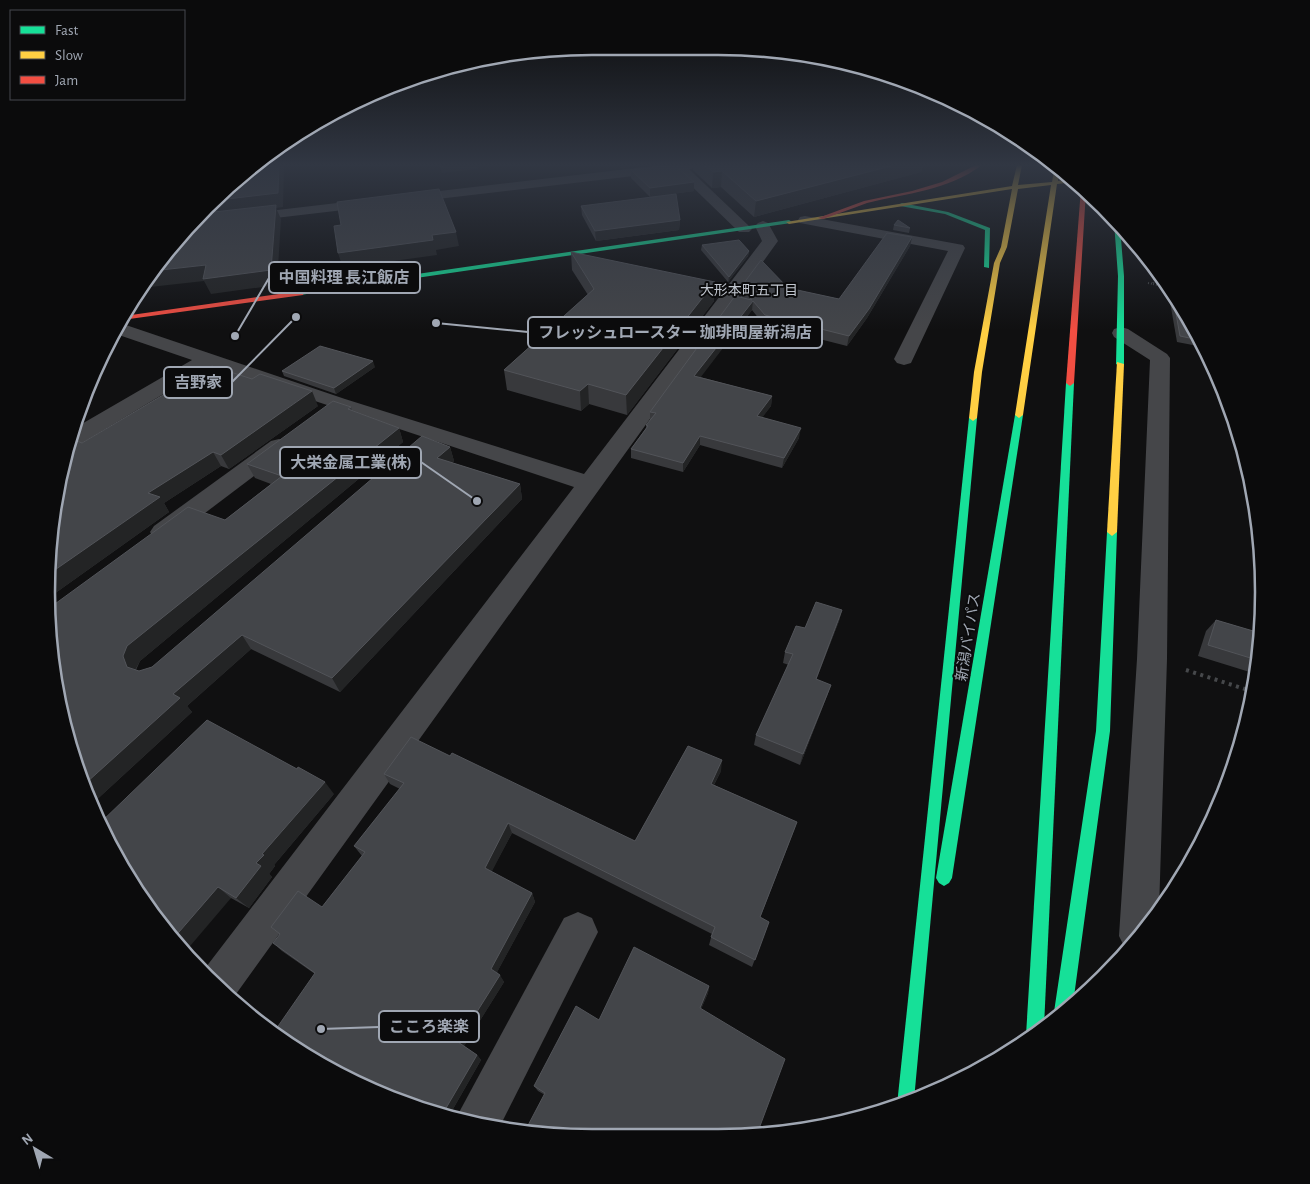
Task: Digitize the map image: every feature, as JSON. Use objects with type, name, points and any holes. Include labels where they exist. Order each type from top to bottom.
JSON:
[{"type":"main road","points":[[131,317],[805,220]]},
{"type":"main road","points":[[972,220],[988,229],[984,343]]},
{"type":"main road","points":[[905,1096],[978,372],[998,264],[1004,247],[1008,220]]},
{"type":"main road","name":"新潟バイパス","points":[[943,886],[1049,220]]},
{"type":"main road","points":[[1036,1025],[1080,220]]},
{"type":"main road","points":[[1064,1002],[1103,731],[1121,333],[1121,272],[1118,234]]},
{"type":"main road","points":[[1121,272],[1130,249]]},
{"type":"main road","points":[[909,1094],[930,964]]},
{"type":"street","points":[[202,223],[226,220]]},
{"type":"street","points":[[221,980],[770,241],[745,220]]},
{"type":"street","points":[[819,220],[957,248],[904,359]]},
{"type":"street","points":[[123,330],[338,403],[591,484]]},
{"type":"street","points":[[1121,333],[1160,358],[1152,659],[1140,924]]},
{"type":"street","points":[[78,436],[208,359]]},
{"type":"street","points":[[145,544],[338,403]]},
{"type":"street","points":[[408,452],[431,433]]},
{"type":"street","points":[[480,1117],[578,932]]},
{"type":"path","points":[[1153,284],[1158,285]]},
{"type":"path","points":[[1152,659],[1246,689]]},
{"type":"building","points":[[204,220],[275,220],[271,270],[203,279],[206,265],[163,270]]},
{"type":"building","points":[[340,220],[451,220],[456,232],[432,235],[433,240],[338,253],[334,226],[341,225]]},
{"type":"building","points":[[589,220],[678,220],[595,231]]},
{"type":"building","points":[[898,220],[910,228],[894,225]]},
{"type":"building","points":[[887,233],[912,237],[869,309],[849,336],[765,315],[753,301],[694,376],[772,396],[757,416],[801,428],[784,458],[700,436],[683,463],[631,449],[656,413],[650,412],[735,296],[752,300],[741,287],[761,260],[788,288],[839,299]]},
{"type":"building","points":[[739,240],[749,251],[729,277],[702,245]]},
{"type":"building","points":[[571,252],[715,282],[626,395],[588,384],[580,391],[504,370],[594,289]]},
{"type":"building","points":[[1176,313],[1191,338],[1180,336]]},
{"type":"building","points":[[320,346],[373,361],[334,388],[282,371]]},
{"type":"building","points":[[212,366],[252,379],[260,374],[312,391],[221,455],[213,452],[148,493],[160,497],[56,569],[65,487],[77,441],[82,443]]},
{"type":"building","points":[[333,401],[351,407],[348,409],[399,428],[127,646],[123,656],[127,667],[139,671],[152,667],[422,436],[450,447],[437,458],[520,484],[332,678],[242,635],[173,694],[180,698],[89,780],[73,731],[65,697],[56,627],[55,604],[188,507],[225,520],[282,476],[247,464]]},
{"type":"building","points":[[816,602],[842,610],[816,679],[831,685],[803,754],[756,735],[793,654],[785,652],[796,626],[805,628]]},
{"type":"building","points":[[1216,620],[1254,631],[1250,658],[1208,645]]},
{"type":"building","points":[[207,720],[297,769],[298,767],[325,782],[262,854],[264,855],[256,863],[261,866],[236,898],[218,887],[178,933],[127,860],[105,818]]},
{"type":"building","points":[[411,737],[450,756],[452,753],[635,841],[688,746],[722,760],[711,784],[797,822],[760,917],[769,922],[755,960],[711,937],[715,927],[508,823],[485,868],[532,893],[491,969],[500,975],[458,1042],[477,1055],[446,1109],[419,1101],[354,1074],[323,1057],[278,1027],[315,973],[273,943],[280,934],[271,927],[298,891],[322,907],[365,852],[354,846],[404,783],[384,774]]},
{"type":"building","points":[[634,947],[709,986],[700,1008],[785,1059],[760,1127],[592,1129],[528,1125],[545,1093],[534,1086],[576,1006],[599,1020]]},
{"type":"traffic: fast","points":[[970,220],[988,229],[987,267]]},
{"type":"traffic: fast","points":[[300,293],[789,222]]},
{"type":"traffic: fast","points":[[1118,234],[1121,276],[1120,364]]},
{"type":"traffic: fast","points":[[1036,1025],[1070,383]]},
{"type":"traffic: fast","points":[[944,878],[1019,415]]},
{"type":"traffic: fast","points":[[906,1095],[973,418]]},
{"type":"traffic: fast","points":[[1064,1002],[1103,731],[1112,532]]},
{"type":"traffic: slow","points":[[789,222],[800,220]]},
{"type":"traffic: slow","points":[[973,418],[978,372],[997,263],[1004,247],[1009,220]]},
{"type":"traffic: slow","points":[[1019,415],[1049,220]]},
{"type":"traffic: slow","points":[[1112,532],[1120,364]]},
{"type":"traffic: jam","points":[[1070,383],[1081,220]]},
{"type":"traffic: jam","points":[[131,317],[300,293]]},
{"type":"place","name":"吉野家","points":[[296,317]]},
{"type":"place","name":"フレッシュロースター 珈琲問屋新潟店","points":[[436,323]]},
{"type":"place","name":"中国料理 長江飯店","points":[[235,336]]},
{"type":"place","name":"大栄金属工業(株)","points":[[477,501]]},
{"type":"place","name":"こころ楽楽","points":[[321,1029]]},
{"type":"district","name":"大形本町五丁目","points":[[749,290]]}]
